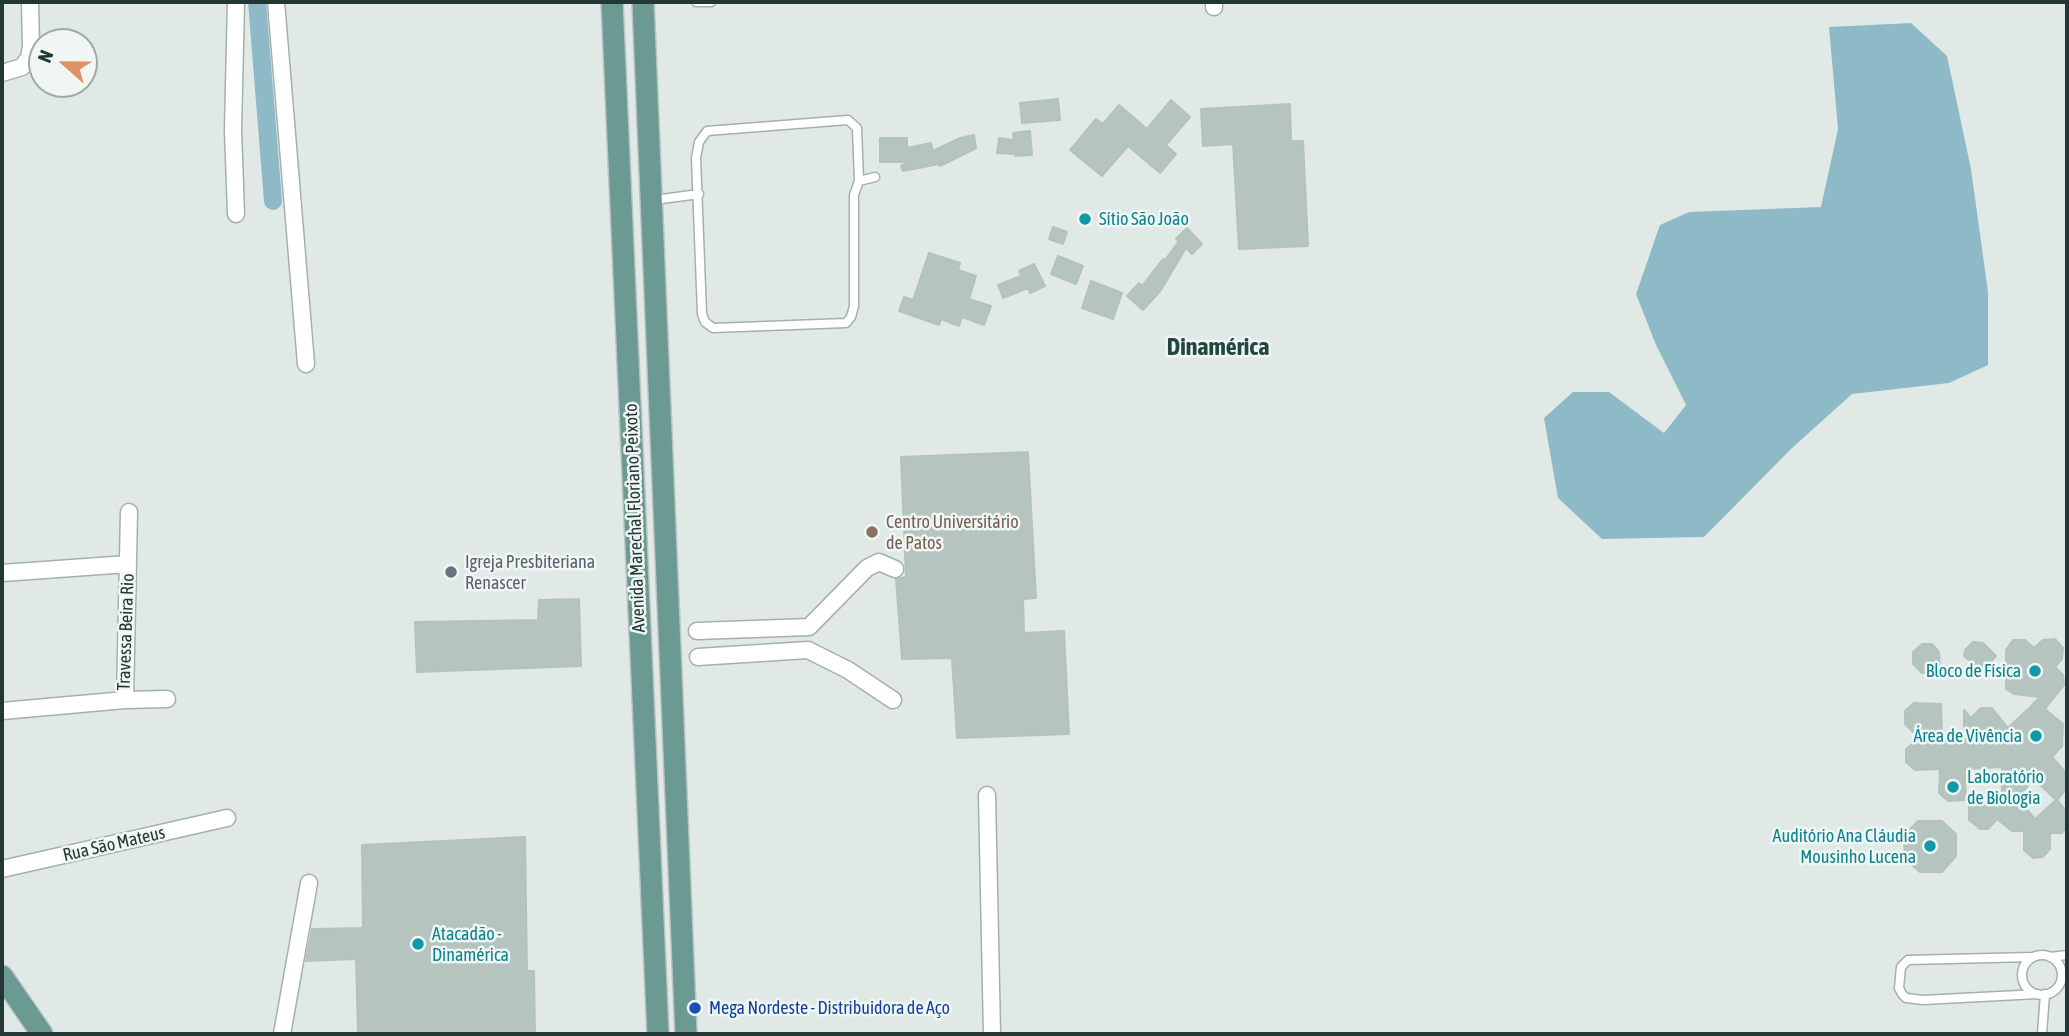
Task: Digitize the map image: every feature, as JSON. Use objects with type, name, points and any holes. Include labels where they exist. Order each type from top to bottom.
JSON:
[{"type":"main road","name":"Avenida Marechal Floriano Peixoto","points":[[612,2],[658,1034]]},
{"type":"main road","name":"Avenida Marechal Floriano Peixoto","points":[[643,2],[685,1034]]},
{"type":"main road","points":[[2,976],[42,1034]]},
{"type":"street","points":[[2,73],[22,67],[29,58],[32,46],[30,2]]},
{"type":"street","points":[[236,2],[233,130],[236,214]]},
{"type":"street","points":[[276,2],[306,364]]},
{"type":"street","name":"Travessa Beira Rio","points":[[124,700],[129,512]]},
{"type":"street","points":[[697,631],[810,627],[867,568],[879,562],[895,569]]},
{"type":"street","name":"Travessa Beira Rio","points":[[2,573],[128,564]]},
{"type":"street","points":[[698,657],[808,650],[848,670],[893,700]]},
{"type":"street","points":[[2,711],[124,700],[167,699]]},
{"type":"street","points":[[987,795],[992,1034]]},
{"type":"street","name":"Rua São Mateus","points":[[2,869],[227,818]]},
{"type":"street","points":[[282,1034],[309,883]]},
{"type":"lane","points":[[696,2],[711,2]]},
{"type":"lane","points":[[848,120],[857,128],[859,181],[854,195],[854,306],[846,323],[713,328],[705,322],[702,314],[696,158],[699,142],[707,131],[848,120]]},
{"type":"lane","points":[[859,181],[875,177]]},
{"type":"lane","points":[[651,201],[699,194]]},
{"type":"lane","points":[[2042,1034],[2045,994],[2060,983],[2062,971],[2050,957],[2044,955],[1908,960],[1901,967],[1899,988],[1906,998],[1923,1000],[2045,994],[2067,992]]},
{"type":"lane","points":[[2050,957],[2067,955]]},
{"type":"lane","points":[[2032,957],[2023,975],[2027,988],[2045,994]]},
{"type":"water","points":[[1911,23],[1947,56],[1971,169],[1988,292],[1988,365],[1949,383],[1852,394],[1791,449],[1704,537],[1602,539],[1558,498],[1544,418],[1573,392],[1609,392],[1664,433],[1686,405],[1656,345],[1636,294],[1660,225],[1689,212],[1821,207],[1838,129],[1829,27]]},
{"type":"building","points":[[1058,99],[1060,120],[1022,123],[1020,103]]},
{"type":"building","points":[[1171,100],[1190,117],[1166,145],[1176,154],[1160,173],[1128,146],[1102,176],[1070,150],[1096,119],[1103,124],[1119,105],[1147,129]]},
{"type":"building","points":[[1290,104],[1291,141],[1303,141],[1308,246],[1239,249],[1233,144],[1203,146],[1201,109]]},
{"type":"building","points":[[1030,131],[1032,155],[997,153],[999,138],[1014,140],[1013,133]]},
{"type":"building","points":[[974,135],[976,148],[940,166],[939,164],[903,171],[901,166],[909,162],[880,162],[880,138],[907,138],[907,148],[931,143],[933,151],[960,138]]},
{"type":"building","points":[[1053,227],[1067,232],[1063,244],[1049,239]]},
{"type":"building","points":[[1187,228],[1202,244],[1192,254],[1186,248],[1161,290],[1143,310],[1127,296],[1139,283],[1142,286],[1163,259],[1165,260],[1179,241],[1176,239]]},
{"type":"building","points":[[929,253],[960,263],[958,270],[976,276],[969,299],[991,306],[984,325],[962,317],[959,326],[941,319],[939,325],[899,311],[904,297],[913,300]]},
{"type":"building","points":[[1058,256],[1083,266],[1076,284],[1051,274]]},
{"type":"building","points":[[1034,264],[1045,286],[1030,293],[1028,288],[1003,298],[998,285],[1021,276],[1019,271]]},
{"type":"building","points":[[1091,281],[1122,293],[1113,319],[1082,308]]},
{"type":"building","points":[[1028,452],[1036,598],[1023,599],[1024,633],[1064,631],[1069,734],[957,738],[952,658],[902,659],[896,579],[906,577],[901,457]]},
{"type":"building","points":[[579,599],[581,666],[417,672],[415,622],[538,620],[539,600]]},
{"type":"building","points":[[2055,639],[2063,648],[2062,659],[2055,667],[2063,675],[2064,685],[2045,709],[2063,724],[2062,746],[2052,757],[2067,774],[2067,788],[2057,800],[2067,812],[2067,826],[2062,833],[2050,833],[2050,849],[2043,857],[2033,858],[2024,850],[2024,831],[2012,831],[1997,819],[1988,829],[1980,829],[1969,820],[1969,801],[2002,801],[2002,767],[1965,769],[1966,800],[1948,801],[1939,793],[1940,769],[1915,770],[1906,762],[1906,749],[1919,738],[1905,724],[1905,711],[1914,703],[1941,704],[1942,737],[1964,737],[1964,710],[1971,718],[1981,708],[1992,708],[2008,728],[2028,709],[2032,709],[2030,707],[2040,697],[2014,694],[2006,689],[2006,650],[2013,640],[2025,640],[2034,648],[2043,640]],"holes":[[[2034,779],[2056,800],[2035,819],[2017,798]]]},
{"type":"building","points":[[1973,642],[1983,643],[1996,656],[1983,671],[1964,656],[1965,650]]},
{"type":"building","points":[[1922,644],[1932,644],[1939,652],[1940,672],[1922,673],[1913,664],[1913,652]]},
{"type":"building","name":"Auditório Ana Cláudia Mousinho Lucena","points":[[1918,821],[1942,821],[1956,834],[1956,856],[1942,872],[1920,872],[1905,859],[1904,836]]},
{"type":"building","name":"Atacadão - Dinamérica","points":[[525,837],[527,971],[534,971],[535,1034],[358,1034],[356,959],[306,961],[312,929],[363,928],[362,845]]},
{"type":"waterway","points":[[257,2],[273,201]]},
{"type":"place","name":"Sítio São João","points":[[1085,219]]},
{"type":"place","name":"Centro Universitário de Patos","points":[[872,532]]},
{"type":"place","name":"Igreja Presbiteriana Renascer","points":[[451,572]]},
{"type":"place","name":"Bloco de Física","points":[[2035,671]]},
{"type":"place","name":"Área de Vivência","points":[[2036,736]]},
{"type":"place","name":"Laboratório de Biologia","points":[[1953,787]]},
{"type":"place","name":"Auditório Ana Cláudia Mousinho Lucena","points":[[1930,846]]},
{"type":"place","name":"Atacadão - Dinamérica","points":[[418,944]]},
{"type":"place","name":"Mega Nordeste - Distribuidora de Aço","points":[[695,1008]]},
{"type":"district","name":"Dinamérica","points":[[1218,347]]}]
